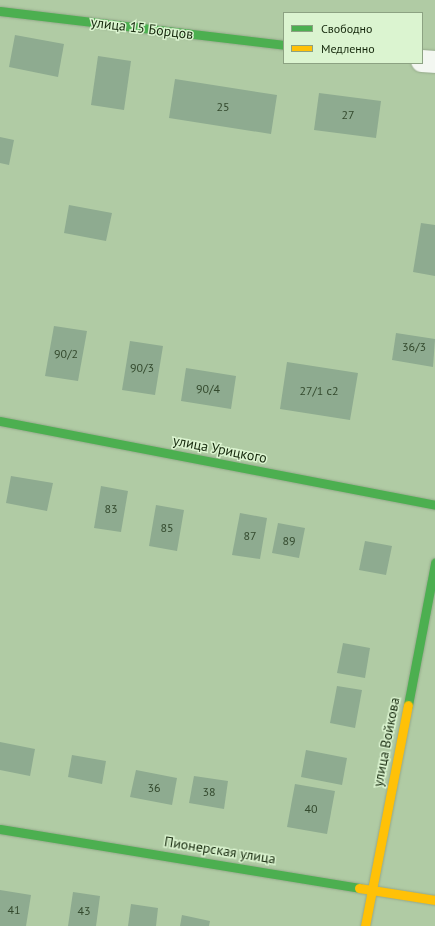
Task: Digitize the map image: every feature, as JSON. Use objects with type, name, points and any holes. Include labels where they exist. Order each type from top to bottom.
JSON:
[{"type":"street","name":"улица 15 Борцов","points":[[0,11],[283,44]]},
{"type":"street","points":[[423,61],[435,62]]},
{"type":"street","name":"улица Урицкого","points":[[0,421],[435,505]]},
{"type":"street","name":"улица Войкова","points":[[365,926],[435,563]]},
{"type":"street","name":"Пионерская улица","points":[[0,829],[435,900]]},
{"type":"building","points":[[15,35],[64,44],[58,77],[9,67]]},
{"type":"building","points":[[98,56],[131,61],[124,110],[91,105]]},
{"type":"building","points":[[175,79],[277,95],[271,134],[169,118]]},
{"type":"building","points":[[319,93],[381,101],[376,138],[314,130]]},
{"type":"building","points":[[0,137],[14,140],[9,165],[0,163]]},
{"type":"building","points":[[69,205],[112,213],[106,241],[64,233]]},
{"type":"building","points":[[421,223],[435,225],[435,276],[413,272]]},
{"type":"building","points":[[54,326],[87,331],[78,381],[45,376]]},
{"type":"building","points":[[396,333],[435,339],[433,367],[392,360]]},
{"type":"building","points":[[130,341],[163,346],[155,395],[122,390]]},
{"type":"building","points":[[287,362],[358,373],[350,420],[280,409]]},
{"type":"building","points":[[186,368],[236,376],[231,409],[181,401]]},
{"type":"building","points":[[11,476],[53,483],[47,511],[6,503]]},
{"type":"building","points":[[101,486],[128,491],[121,532],[94,528]]},
{"type":"building","points":[[156,505],[184,510],[177,551],[149,546]]},
{"type":"building","points":[[240,513],[267,518],[260,559],[232,555]]},
{"type":"building","points":[[278,523],[305,528],[299,558],[272,553]]},
{"type":"building","points":[[365,541],[392,546],[386,575],[359,570]]},
{"type":"building","points":[[343,643],[370,648],[365,678],[337,673]]},
{"type":"building","points":[[337,686],[362,690],[355,728],[330,723]]},
{"type":"building","points":[[0,742],[35,749],[30,776],[0,770]]},
{"type":"building","points":[[306,750],[347,758],[342,785],[301,777]]},
{"type":"building","points":[[72,755],[106,761],[102,784],[68,777]]},
{"type":"building","points":[[136,770],[177,778],[172,805],[130,797]]},
{"type":"building","points":[[194,776],[228,781],[224,809],[189,803]]},
{"type":"building","points":[[295,784],[335,791],[327,834],[287,827]]},
{"type":"building","points":[[0,890],[31,895],[26,926],[0,926]]},
{"type":"building","points":[[73,892],[100,896],[96,926],[68,926]]},
{"type":"building","points":[[131,904],[158,908],[156,926],[128,926]]},
{"type":"building","points":[[182,915],[210,921],[209,926],[180,926]]},
{"type":"traffic: fast","points":[[0,11],[283,45]]},
{"type":"traffic: fast","points":[[0,421],[435,505]]},
{"type":"traffic: fast","points":[[408,705],[435,563]]},
{"type":"traffic: fast","points":[[0,829],[359,888]]},
{"type":"traffic: slow","points":[[365,926],[408,705]]},
{"type":"traffic: slow","points":[[359,888],[435,900]]}]
